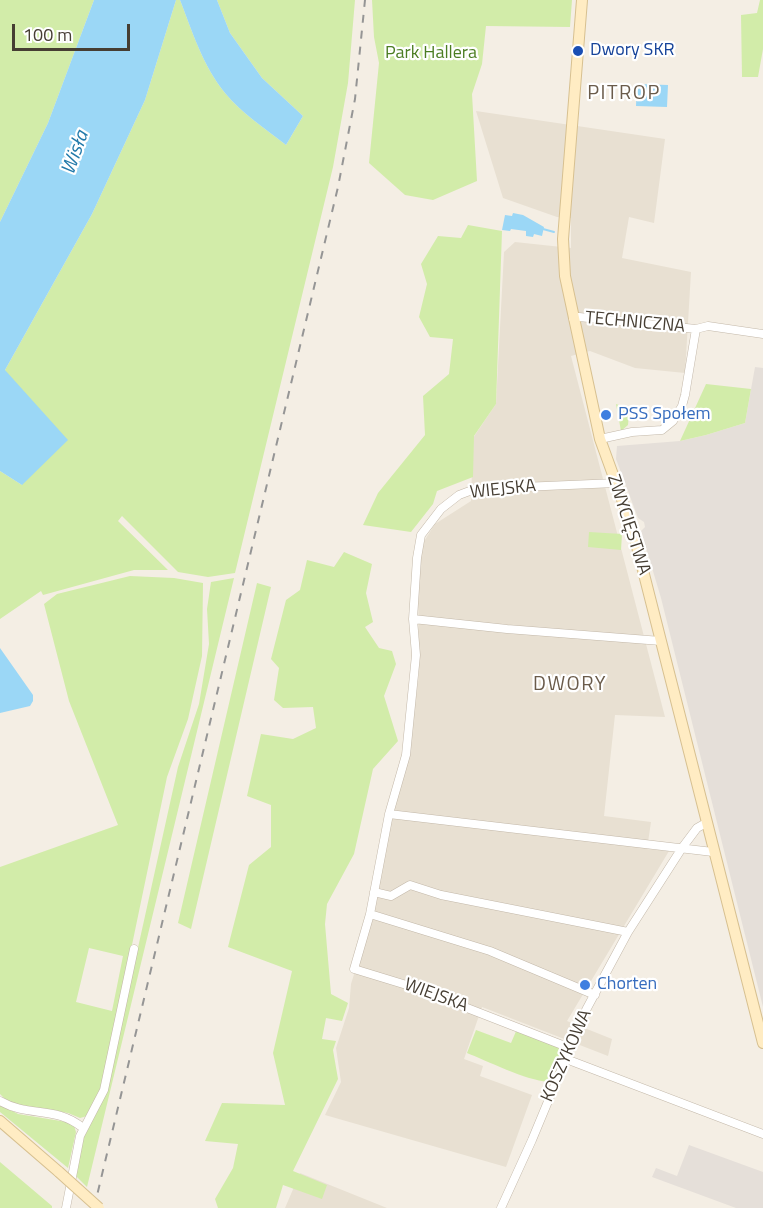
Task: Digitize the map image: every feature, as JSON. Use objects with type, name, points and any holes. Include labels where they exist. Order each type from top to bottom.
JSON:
[{"type":"street","name":"ZWYCIĘSTWA","points":[[582,0],[563,239],[565,276],[600,439],[632,527],[763,1042]]},
{"type":"street","name":"TECHNICZNA","points":[[573,318],[696,329],[708,326],[763,334]]},
{"type":"street","name":"TECHNICZNA","points":[[600,439],[632,432],[662,430],[673,421],[682,406],[685,395],[696,329]]},
{"type":"street","name":"WIEJSKA","points":[[570,1048],[413,987],[354,969],[370,914],[389,814],[406,754],[416,655],[412,619],[421,535],[441,509],[459,495],[475,489],[616,483]]},
{"type":"street","points":[[412,619],[507,630],[661,641]]},
{"type":"street","points":[[389,814],[713,852]]},
{"type":"street","name":"KOSZYKOWA","points":[[501,1208],[570,1048],[628,932],[696,828],[706,823]]},
{"type":"street","points":[[374,892],[391,896],[410,885],[441,894],[628,932]]},
{"type":"street","points":[[370,914],[490,951],[595,995]]},
{"type":"street","points":[[66,1208],[83,1128],[97,1107],[104,1090],[134,949]]},
{"type":"street","points":[[566,1059],[763,1134]]},
{"type":"street","points":[[0,1101],[12,1108],[61,1114],[73,1119],[83,1128]]},
{"type":"street","points":[[0,1121],[99,1208]]},
{"type":"shaded area","points":[[476,111],[665,139],[654,223],[629,217],[622,258],[691,272],[685,373],[635,368],[590,351],[571,356],[665,717],[615,715],[604,816],[651,822],[647,849],[669,851],[567,1021],[612,1039],[608,1056],[482,1007],[464,1059],[483,1066],[480,1076],[532,1095],[506,1167],[325,1115],[341,1082],[336,1048],[349,1008],[351,984],[361,952],[393,803],[409,750],[419,674],[418,586],[421,546],[435,524],[471,501],[473,438],[496,404],[504,252],[515,242],[571,248],[571,218],[557,217],[503,198]]},
{"type":"shaded area","points":[[755,367],[763,368],[763,1007],[661,598],[641,531],[645,527],[644,522],[638,518],[616,459],[617,446],[680,441],[745,423]]},
{"type":"shaded area","points":[[689,1145],[763,1172],[763,1208],[736,1208],[652,1177],[656,1168],[677,1176]]},
{"type":"shaded area","points":[[300,1173],[387,1208],[285,1208]]},
{"type":"green space","points":[[0,0],[94,0],[48,123],[0,222]]},
{"type":"green space","points":[[176,0],[180,0],[204,60],[217,83],[246,114],[286,145],[303,116],[262,78],[230,33],[217,0],[355,0],[348,83],[333,167],[235,573],[208,577],[178,572],[122,516],[118,521],[168,570],[134,570],[43,595],[41,591],[0,619],[0,471],[22,485],[5,370],[92,214],[145,100]]},
{"type":"green space","name":"Park Hallera","points":[[372,0],[572,0],[570,27],[486,26],[482,64],[472,94],[477,181],[433,200],[405,195],[369,163],[379,63],[374,37]]},
{"type":"green space","points":[[760,0],[763,0],[763,49],[758,77],[742,77],[741,15],[757,13]]},
{"type":"green space","points":[[468,225],[502,231],[496,404],[474,436],[473,477],[437,491],[433,504],[411,532],[363,525],[378,493],[425,435],[423,396],[449,374],[453,339],[430,337],[419,317],[427,284],[421,264],[438,236],[461,238]]},
{"type":"green space","points":[[706,384],[751,389],[745,423],[680,441]]},
{"type":"green space","points":[[616,404],[624,407],[629,414],[628,425],[621,431]]},
{"type":"green space","points":[[589,532],[622,534],[621,550],[588,547]]},
{"type":"green space","points":[[344,552],[372,564],[366,593],[373,622],[365,627],[379,648],[392,651],[396,664],[384,696],[398,741],[373,769],[354,854],[327,904],[325,924],[331,994],[348,1003],[342,1021],[326,1018],[322,1039],[336,1041],[333,1050],[338,1079],[293,1171],[327,1185],[322,1199],[283,1185],[276,1208],[218,1208],[215,1199],[233,1168],[238,1144],[205,1141],[222,1103],[285,1105],[273,1053],[292,971],[228,947],[249,865],[271,847],[271,805],[247,796],[261,734],[293,739],[316,728],[313,707],[283,708],[274,700],[279,668],[271,659],[286,600],[300,590],[307,560],[334,567]]},
{"type":"green space","points":[[130,576],[174,578],[203,583],[202,656],[188,719],[167,777],[103,1084],[87,1116],[80,1118],[68,1113],[9,1103],[0,1094],[0,867],[118,825],[69,701],[44,604],[57,594]],"holes":[[[89,948],[123,956],[112,1011],[76,1002]]]},
{"type":"green space","points":[[234,578],[87,1187],[75,1175],[85,1131],[106,1092],[178,767],[199,704],[209,644],[207,609],[211,582]]},
{"type":"green space","points":[[257,583],[271,587],[191,929],[178,923]]},
{"type":"green space","points":[[517,1029],[550,1041],[560,1048],[563,1053],[551,1081],[523,1076],[467,1053],[476,1030],[511,1043]]},
{"type":"green space","points":[[0,1104],[18,1114],[73,1123],[76,1132],[68,1168],[0,1112]]},
{"type":"green space","points":[[0,1162],[52,1206],[52,1208],[0,1208]]},
{"type":"water","name":"Wisła","points":[[94,0],[176,0],[145,100],[92,214],[5,370],[68,440],[22,485],[0,471],[0,222],[48,123]]},
{"type":"water","points":[[180,0],[217,0],[230,33],[262,78],[303,116],[286,145],[238,107],[217,83],[199,48]]},
{"type":"water","points":[[637,84],[668,85],[667,107],[636,106]]},
{"type":"water","points":[[513,213],[523,215],[544,227],[542,236],[534,234],[533,237],[526,236],[526,231],[502,230],[505,215],[512,216]]},
{"type":"water","points":[[0,648],[33,695],[30,706],[0,713]]},
{"type":"waterway","points":[[543,229],[554,232]]},
{"type":"railway","points":[[94,1208],[338,187],[355,99],[365,0]]},
{"type":"place","name":"Dwory SKR","points":[[578,51]]},
{"type":"place","name":"PSS Społem","points":[[606,415]]},
{"type":"place","name":"Chorten","points":[[585,985]]},
{"type":"district","name":"PITROP","points":[[624,94]]},
{"type":"district","name":"DWORY","points":[[570,685]]}]
